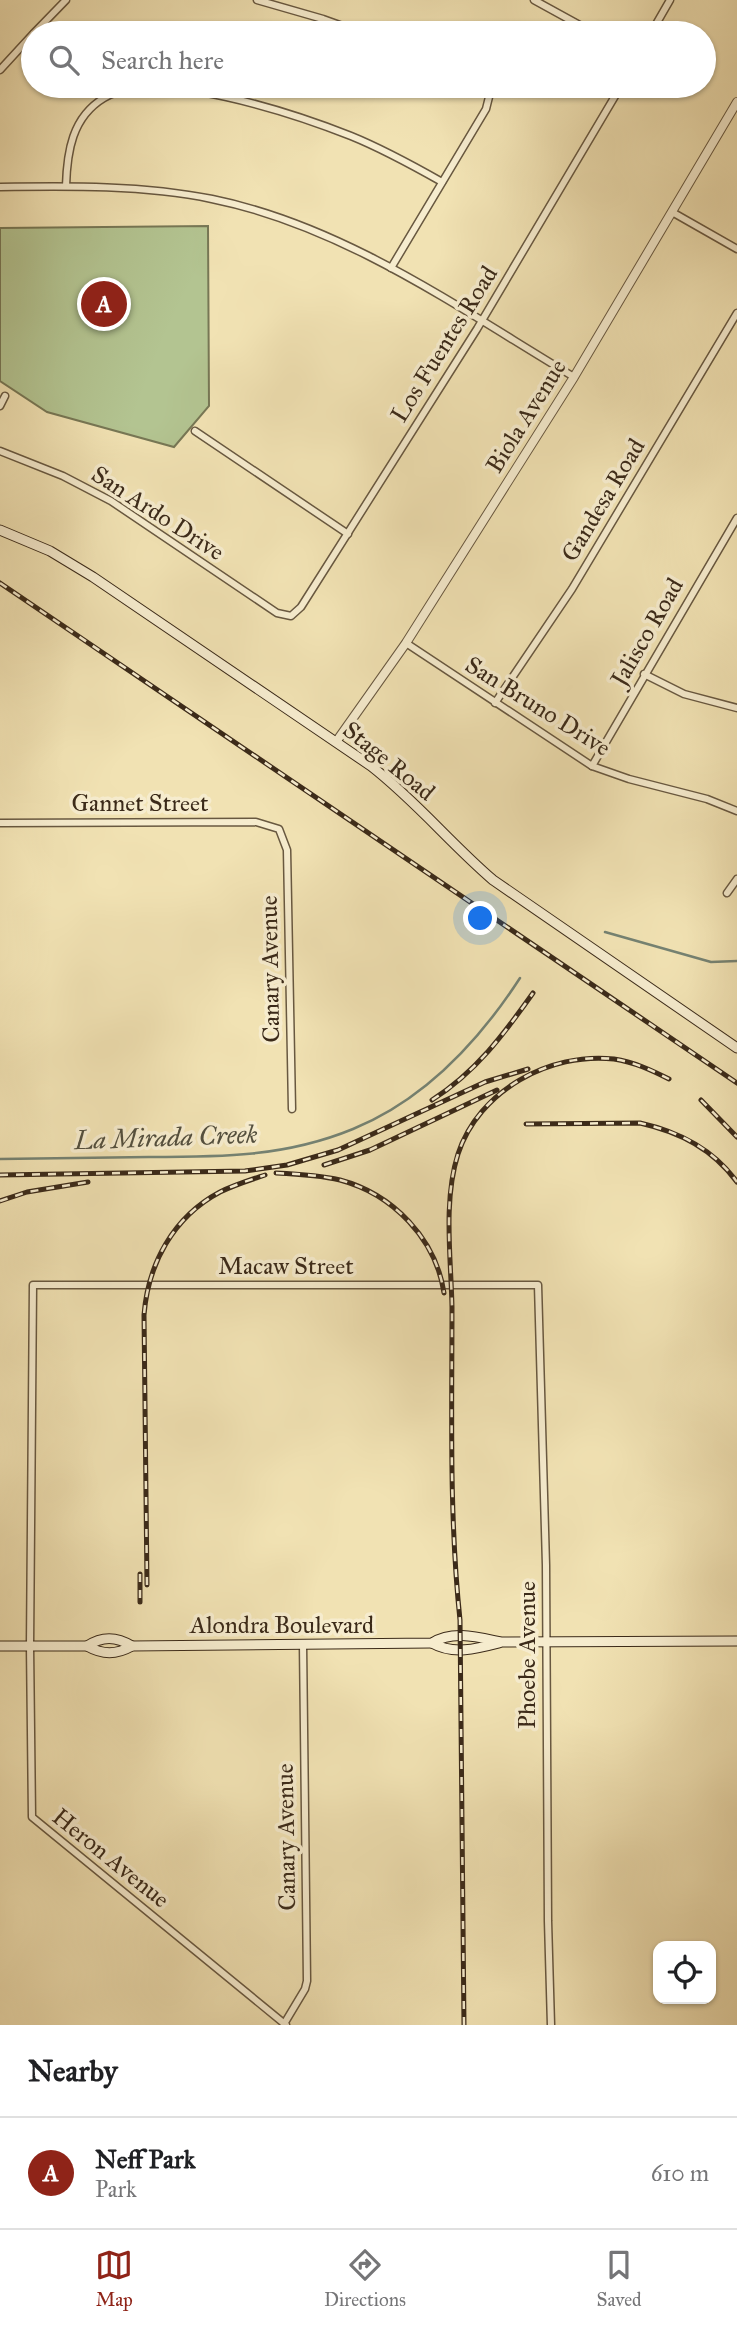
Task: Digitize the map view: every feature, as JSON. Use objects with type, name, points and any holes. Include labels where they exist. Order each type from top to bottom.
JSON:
[{"type":"main road","name":"Stage Road","points":[[0,530],[50,551],[93,577],[336,742],[402,791],[464,855],[493,880],[737,1048]]},
{"type":"main road","name":"Alondra Boulevard","points":[[0,1646],[87,1646],[99,1653],[120,1653],[132,1646],[432,1643],[443,1650],[475,1650],[500,1642],[737,1641]]},
{"type":"street","points":[[45,21],[66,0]]},
{"type":"street","points":[[257,0],[324,21]]},
{"type":"street","points":[[534,0],[572,21]]},
{"type":"street","points":[[659,21],[670,0]]},
{"type":"street","points":[[0,70],[21,46]]},
{"type":"street","points":[[66,186],[66,159],[73,134],[85,115],[104,98]]},
{"type":"street","points":[[219,98],[306,119],[396,157],[442,182]]},
{"type":"street","points":[[391,268],[486,109],[489,98]]},
{"type":"street","name":"Los Fuentes Road","points":[[291,616],[301,607],[482,322],[614,98]]},
{"type":"street","name":"Biola Avenue","points":[[336,742],[406,643],[574,377],[737,102]]},
{"type":"street","points":[[0,187],[146,189],[234,204],[269,215],[325,236],[391,268],[574,377]]},
{"type":"street","points":[[672,212],[737,249]]},
{"type":"street","name":"Gandesa Road","points":[[495,703],[572,589],[737,313]]},
{"type":"street","points":[[0,406],[5,396]]},
{"type":"street","points":[[194,431],[348,534]]},
{"type":"street","name":"San Ardo Drive","points":[[0,451],[64,476],[111,501],[276,613],[291,616]]},
{"type":"street","name":"Jalisco Road","points":[[592,766],[737,518]]},
{"type":"street","name":"San Bruno Drive","points":[[406,643],[592,766],[629,779],[707,799],[737,811]]},
{"type":"street","points":[[644,674],[684,694],[737,708]]},
{"type":"street","name":"Gannet Street","points":[[0,823],[256,822],[279,829]]},
{"type":"street","name":"Canary Avenue","points":[[279,829],[287,850],[292,1109]]},
{"type":"street","points":[[727,893],[737,879]]},
{"type":"street","name":"Macaw Street","points":[[33,1285],[538,1285]]},
{"type":"street","name":"Heron Avenue","points":[[33,1285],[30,1646],[32,1817],[285,2024]]},
{"type":"street","name":"Phoebe Avenue","points":[[538,1285],[546,1565],[551,2025]]},
{"type":"street","name":"Canary Avenue","points":[[285,2024],[307,1981],[303,1644]]},
{"type":"green space","points":[[208,226],[209,406],[174,447],[47,412],[0,381],[0,228]]},
{"type":"waterway","name":"La Mirada Creek","points":[[605,932],[711,962],[737,961]]},
{"type":"waterway","name":"La Mirada Creek","points":[[0,1159],[227,1156],[278,1150],[328,1138],[379,1117],[426,1085],[468,1046],[520,978]]},
{"type":"railway","points":[[0,583],[737,1083]]},
{"type":"railway","points":[[432,1100],[476,1065],[533,993]]},
{"type":"railway","points":[[464,2025],[460,1620],[452,1464],[449,1210],[453,1172],[468,1131],[482,1111],[500,1094],[542,1069],[590,1058],[614,1059],[635,1064],[669,1079]]},
{"type":"railway","points":[[0,1175],[245,1171],[287,1165],[338,1150],[485,1082],[528,1069]]},
{"type":"railway","points":[[324,1165],[370,1150],[497,1090]]},
{"type":"railway","points":[[701,1100],[737,1137]]},
{"type":"railway","points":[[526,1124],[640,1123],[655,1127],[682,1137],[706,1151],[728,1170],[737,1182]]},
{"type":"railway","points":[[276,1173],[340,1180],[377,1196],[394,1208],[422,1237],[432,1255],[444,1293]]},
{"type":"railway","points":[[147,1585],[144,1315],[151,1278],[157,1260],[176,1228],[203,1202],[236,1185],[265,1175]]},
{"type":"railway","points":[[0,1201],[27,1192],[88,1182]]},
{"type":"railway","points":[[140,1574],[140,1602]]},
{"type":"place","name":"Neff Park","points":[[104,304]]}]
